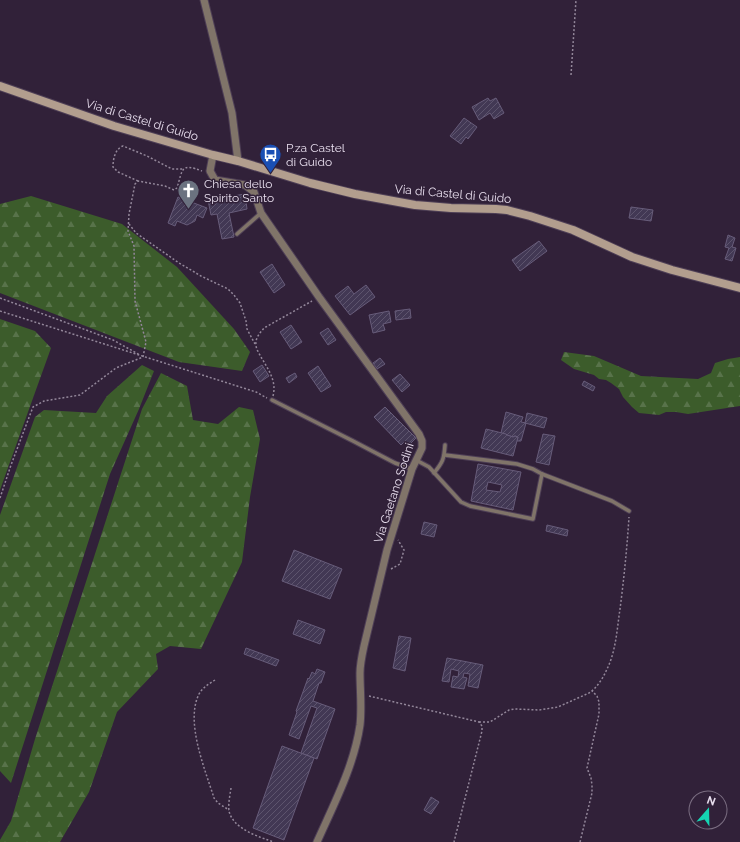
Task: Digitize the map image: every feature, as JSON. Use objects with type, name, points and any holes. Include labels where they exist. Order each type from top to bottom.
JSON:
[{"type":"street","points":[[204,0],[232,113],[238,161]]},
{"type":"street","name":"Via di Castel di Guido","points":[[0,86],[114,126],[310,183],[387,201],[415,205],[496,209],[518,212],[573,230],[621,253],[644,262],[740,288]]},
{"type":"street","points":[[212,175],[210,171],[214,155]]},
{"type":"street","name":"Via Gaetano Sodini","points":[[212,175],[215,180],[245,185],[254,192],[261,213],[319,297],[420,436],[422,445],[412,469],[392,532],[361,659],[360,724],[356,745],[347,775],[317,842]]},
{"type":"lane","points":[[237,234],[261,213]]},
{"type":"lane","points":[[272,400],[395,463],[412,469]]},
{"type":"lane","points":[[434,473],[442,463],[445,445]]},
{"type":"lane","points":[[444,455],[517,464],[612,501],[629,511]]},
{"type":"lane","points":[[416,460],[429,467],[462,502],[470,506],[533,519],[542,474]]},
{"type":"path","points":[[570,75],[576,0]]},
{"type":"path","points":[[184,169],[181,173],[177,188],[174,190],[165,186],[138,181],[118,172],[113,167],[113,163],[116,151],[123,146],[172,169],[184,169],[191,167],[212,175]]},
{"type":"path","points":[[138,181],[135,184],[129,214],[128,231],[134,246],[135,301],[146,342],[143,357]]},
{"type":"path","points":[[0,311],[256,392],[272,400],[274,391],[273,378],[246,329],[246,321],[240,303],[234,295],[228,289],[179,263],[136,233],[129,223]]},
{"type":"path","points":[[255,344],[258,335],[264,328],[319,297]]},
{"type":"path","points":[[0,298],[113,340],[143,357]]},
{"type":"path","points":[[0,498],[33,407],[44,401],[80,395],[116,368],[143,357]]},
{"type":"path","points":[[360,694],[479,722],[490,722],[509,710],[540,710],[558,707],[592,691],[601,681],[608,669],[613,651],[625,565],[629,511]]},
{"type":"path","points":[[382,571],[392,569],[400,564],[404,550],[392,532]]},
{"type":"path","points":[[215,680],[205,686],[200,694],[196,705],[194,721],[198,746],[214,798],[218,803],[229,810]]},
{"type":"path","points":[[580,842],[592,794],[591,778],[587,768],[599,714],[599,702],[597,696],[592,691]]},
{"type":"path","points":[[454,842],[482,731],[482,726],[479,722]]},
{"type":"path","points":[[231,788],[229,810],[232,817],[247,831],[259,838],[274,842]]},
{"type":"green space","points":[[31,196],[122,224],[177,267],[234,329],[250,352],[242,371],[179,362],[0,293],[0,204]]},
{"type":"green space","points":[[0,319],[35,331],[51,348],[0,490]]},
{"type":"green space","points":[[564,352],[594,356],[641,376],[698,379],[711,373],[715,363],[740,357],[740,406],[688,414],[676,412],[666,412],[659,415],[639,413],[623,397],[619,389],[611,383],[606,380],[599,379],[594,375],[574,369],[561,360]]},
{"type":"green space","points":[[142,365],[154,371],[110,474],[11,783],[0,771],[0,515],[35,417],[44,410],[96,413],[107,396]]},
{"type":"green space","points":[[161,373],[187,386],[193,420],[218,424],[239,407],[253,410],[260,439],[250,497],[242,562],[201,649],[170,646],[156,654],[158,669],[117,712],[89,792],[60,842],[0,842],[11,821],[35,739],[142,409]]},
{"type":"building","points":[[488,98],[490,101],[496,98],[504,113],[494,119],[490,113],[479,120],[472,107]]},
{"type":"building","points":[[464,118],[477,127],[468,139],[466,137],[461,144],[450,136]]},
{"type":"building","points":[[245,194],[247,209],[229,213],[234,237],[222,239],[217,214],[211,215],[208,200]]},
{"type":"building","name":"Chiesa dello Spirito Santo","points":[[178,197],[207,208],[203,218],[197,215],[195,221],[187,225],[177,221],[175,226],[168,223]]},
{"type":"building","points":[[631,207],[653,210],[651,221],[629,218]]},
{"type":"building","points":[[728,235],[735,238],[732,247],[736,248],[732,261],[725,259],[729,248],[725,247]]},
{"type":"building","points":[[539,241],[547,251],[520,271],[512,260]]},
{"type":"building","points":[[272,264],[285,285],[274,293],[260,272]]},
{"type":"building","points":[[366,285],[375,297],[350,315],[335,296],[348,286],[354,294]]},
{"type":"building","points":[[410,309],[411,318],[396,320],[395,311]]},
{"type":"building","points":[[389,311],[391,322],[383,324],[385,330],[373,333],[369,315]]},
{"type":"building","points":[[291,325],[302,342],[291,349],[280,332]]},
{"type":"building","points":[[328,328],[336,340],[328,345],[320,333]]},
{"type":"building","points":[[380,358],[385,364],[377,369],[373,363]]},
{"type":"building","points":[[262,365],[269,376],[260,382],[253,371]]},
{"type":"building","points":[[318,366],[331,386],[321,392],[308,373]]},
{"type":"building","points":[[295,373],[297,377],[289,383],[286,378]]},
{"type":"building","points":[[400,374],[410,385],[402,392],[392,380]]},
{"type":"building","points":[[584,381],[595,387],[593,391],[582,385]]},
{"type":"building","points":[[385,407],[416,438],[408,446],[404,442],[401,445],[374,417]]},
{"type":"building","points":[[506,412],[523,417],[521,422],[526,423],[521,441],[517,441],[518,437],[501,433]]},
{"type":"building","points":[[527,413],[547,418],[544,428],[525,423]]},
{"type":"building","points":[[486,429],[513,437],[518,437],[513,456],[481,448]]},
{"type":"building","points":[[543,434],[555,436],[549,465],[536,462]]},
{"type":"building","points":[[478,464],[521,472],[513,510],[471,501]],"holes":[[[488,482],[502,485],[500,492],[486,490]]]},
{"type":"building","points":[[424,522],[437,525],[434,537],[421,534]]},
{"type":"building","points":[[547,525],[568,530],[567,536],[546,531]]},
{"type":"building","points":[[294,550],[342,569],[330,599],[282,581]]},
{"type":"building","points":[[298,620],[325,630],[320,644],[293,634]]},
{"type":"building","points":[[399,636],[411,638],[405,671],[393,668]]},
{"type":"building","points":[[246,648],[279,660],[276,666],[244,654]]},
{"type":"building","points":[[447,658],[483,665],[478,688],[468,686],[470,674],[464,673],[463,677],[467,678],[464,689],[451,687],[453,676],[458,677],[459,671],[451,669],[449,682],[442,681]]},
{"type":"building","points":[[317,669],[325,672],[321,683],[319,683],[313,701],[335,709],[317,759],[301,753],[317,708],[311,706],[299,739],[289,735],[308,678],[309,679],[312,672],[315,674]]},
{"type":"building","points":[[282,746],[314,758],[284,840],[253,828]]},
{"type":"building","points":[[431,797],[439,802],[431,814],[424,810]]},
{"type":"place","name":"P.za Castel di Guido","points":[[271,174]]},
{"type":"place","name":"Chiesa dello Spirito Santo","points":[[189,210]]}]
